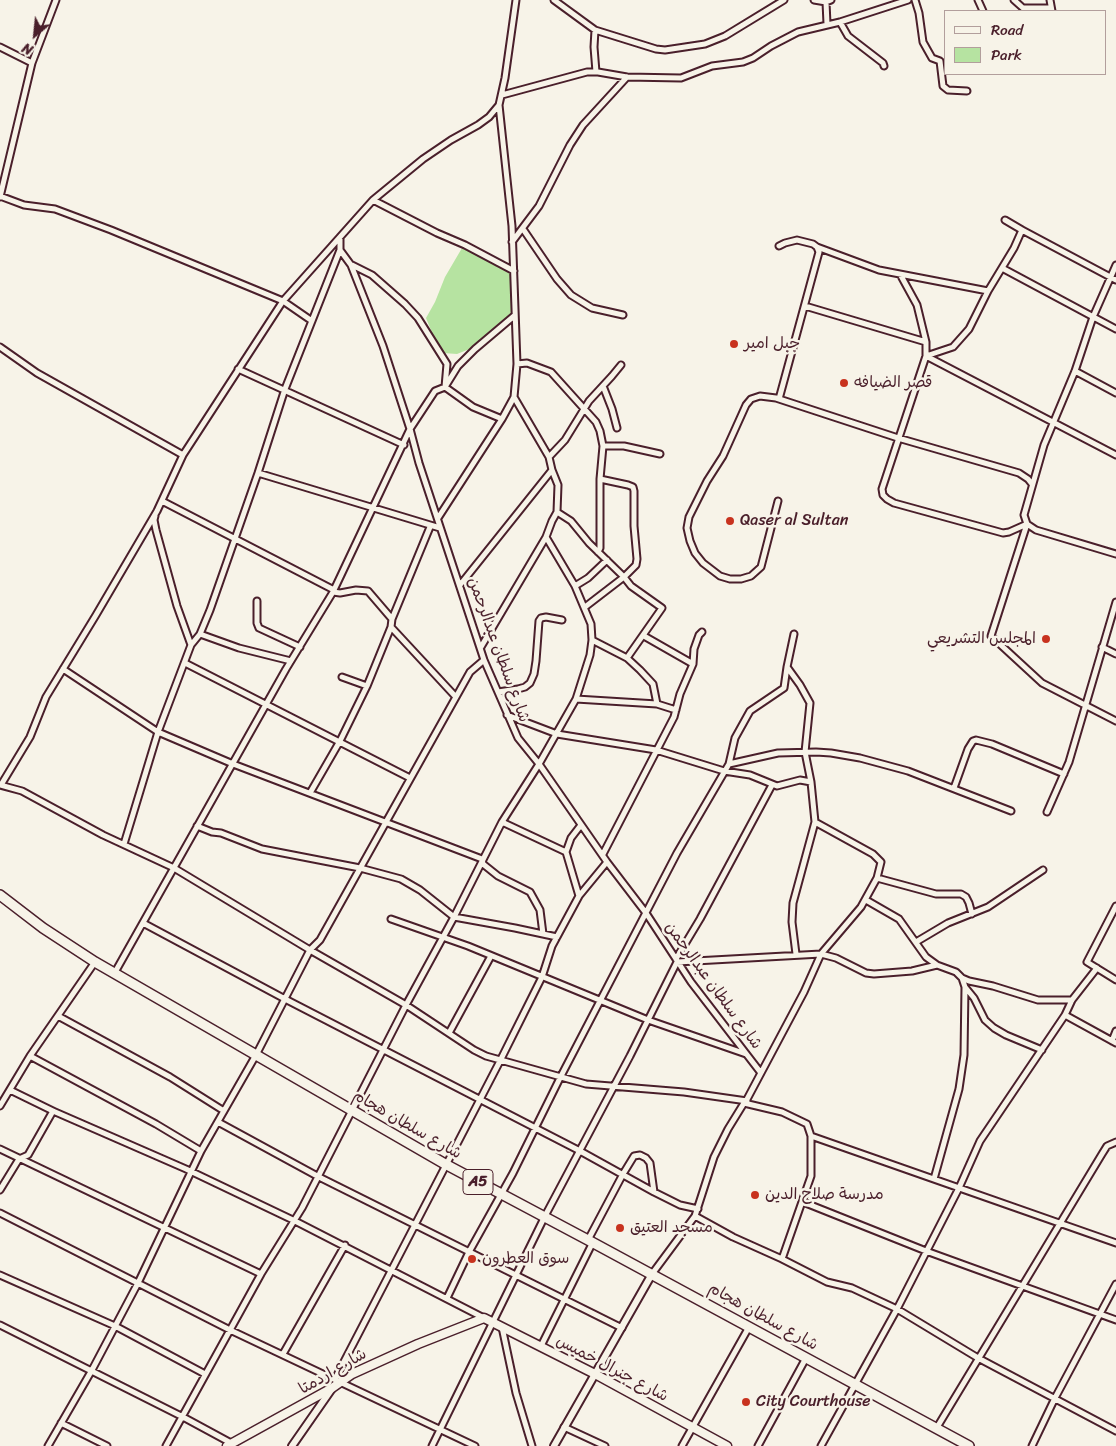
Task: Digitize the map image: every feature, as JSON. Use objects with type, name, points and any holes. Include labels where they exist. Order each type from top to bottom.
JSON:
[{"type":"highway","name":"شارع سلطان هجام","points":[[0,895],[43,928],[114,974],[445,1164],[545,1216],[749,1326],[855,1386],[969,1446]]},
{"type":"main road","name":"شارع اردمتا","points":[[232,1445],[332,1388],[338,1380],[418,1344],[484,1318]]},
{"type":"main road","name":"شارع جنرال خميس","points":[[484,1318],[595,1374],[727,1446]]},
{"type":"street","points":[[56,0],[32,63],[0,197],[24,205],[55,209],[88,221],[283,301],[312,321]]},
{"type":"street","points":[[438,518],[502,419],[514,396],[517,364],[514,271],[499,105],[516,0]]},
{"type":"street","points":[[554,0],[594,30],[656,49],[674,50],[705,44],[725,36],[784,0]]},
{"type":"street","points":[[814,0],[828,1],[827,24]]},
{"type":"street","points":[[502,95],[587,72],[627,77],[681,78],[712,66],[743,62],[798,32],[840,22],[908,0]]},
{"type":"street","points":[[916,0],[925,47],[932,58],[940,61],[944,88],[951,91],[967,91]]},
{"type":"street","points":[[1014,0],[1022,8],[1052,10],[1050,0]]},
{"type":"street","points":[[840,22],[848,36],[883,63],[884,66]]},
{"type":"street","points":[[594,30],[596,72]]},
{"type":"street","points":[[0,47],[32,63]]},
{"type":"street","points":[[512,242],[539,206],[570,145],[583,125],[627,77]]},
{"type":"street","points":[[499,105],[478,126],[451,140],[423,159],[373,200],[283,301],[183,455],[157,511],[46,697],[24,749],[0,785],[22,791],[103,835],[174,868],[310,950],[406,1004],[474,1050],[500,1061],[586,1084],[684,1092],[745,1102],[782,1112],[807,1124],[811,1136],[811,1176],[782,1259]]},
{"type":"street","points":[[373,200],[514,271]]},
{"type":"street","points":[[1005,220],[1116,280]]},
{"type":"street","points":[[523,229],[557,279],[571,295],[592,308],[622,316]]},
{"type":"street","points":[[926,356],[953,347],[969,329],[1022,230]]},
{"type":"street","points":[[124,844],[158,732],[191,645],[200,634],[258,473],[285,389],[340,250],[340,237]]},
{"type":"street","points":[[779,246],[786,242],[797,240],[813,244],[817,248],[864,265],[988,291]]},
{"type":"street","points":[[779,399],[818,258],[819,252],[817,248]]},
{"type":"street","name":"شارع سلطان عبدالرحمن","points":[[340,250],[351,265],[383,346],[419,463],[484,660],[518,738],[539,764],[607,862],[646,913],[676,961],[761,1074]]},
{"type":"street","points":[[351,265],[372,275],[418,318],[447,364],[445,386]]},
{"type":"street","points":[[1116,265],[1093,317],[1075,371],[1053,422],[1032,484],[1024,515],[1027,524],[991,636],[1042,683],[1116,721]]},
{"type":"street","points":[[1002,268],[1116,329]]},
{"type":"street","points":[[900,274],[917,305],[926,342],[926,356],[882,489],[883,495],[894,503],[1003,533],[1027,524]]},
{"type":"street","points":[[805,306],[926,342]]},
{"type":"street","points":[[114,974],[291,661],[333,591],[410,429],[435,391],[445,386],[458,366],[474,349],[514,316]]},
{"type":"street","points":[[0,347],[37,373],[183,455]]},
{"type":"street","points":[[926,356],[1116,455]]},
{"type":"street","points":[[517,364],[527,363],[551,372],[596,422],[600,431],[603,446],[600,479],[600,548],[598,552]]},
{"type":"street","points":[[549,457],[565,440],[584,409],[621,365]]},
{"type":"street","points":[[238,369],[404,445]]},
{"type":"street","points":[[1075,371],[1116,392]]},
{"type":"street","points":[[445,386],[473,407],[502,419]]},
{"type":"street","points":[[603,386],[617,428]]},
{"type":"street","points":[[481,647],[546,537],[557,512],[558,485],[549,457],[514,396]]},
{"type":"street","points":[[778,501],[761,567],[751,576],[741,579],[730,579],[720,576],[702,563],[695,554],[687,528],[689,517],[727,447],[746,405],[751,399],[760,396],[779,399],[898,438],[1019,473],[1032,484]]},
{"type":"street","points":[[603,446],[624,446],[660,454]]},
{"type":"street","points":[[460,585],[552,470]]},
{"type":"street","points":[[258,473],[430,527],[440,528]]},
{"type":"street","points":[[585,607],[624,577],[636,565],[637,559],[634,526],[634,491],[628,484],[600,479]]},
{"type":"street","points":[[162,501],[333,591],[340,593],[356,590],[368,591],[392,619]]},
{"type":"street","points":[[157,511],[154,520],[156,530],[180,616],[191,645]]},
{"type":"street","points":[[557,512],[571,522],[588,543],[639,593],[662,608],[627,658]]},
{"type":"street","points":[[1027,524],[1036,530],[1116,554]]},
{"type":"street","points":[[310,793],[340,741],[367,686],[430,527]]},
{"type":"street","points":[[166,1446],[261,1274],[295,1221],[319,1177],[351,1110],[454,917],[502,822],[539,764],[576,699],[590,655],[592,640],[591,624],[575,586],[546,537]]},
{"type":"street","points":[[575,586],[588,578],[607,560]]},
{"type":"street","points":[[257,601],[257,624],[259,628],[300,647]]},
{"type":"street","points":[[1047,812],[1064,774],[1116,602]]},
{"type":"street","points":[[498,692],[518,689],[530,683],[536,661],[539,621],[541,618],[546,617],[562,620]]},
{"type":"street","points":[[391,627],[455,696]]},
{"type":"street","points":[[602,854],[676,710],[680,694],[693,664],[694,649],[702,632]]},
{"type":"street","points":[[200,634],[239,648],[291,661]]},
{"type":"street","points":[[447,1298],[469,1252],[501,1194],[677,853],[724,771],[730,764],[735,738],[750,711],[784,688],[794,634]]},
{"type":"street","points":[[644,636],[693,664]]},
{"type":"street","points":[[592,640],[627,658],[653,684],[657,704]]},
{"type":"street","points":[[1102,647],[1116,654]]},
{"type":"street","points":[[48,1446],[92,1370],[138,1283],[201,1151],[256,1055],[310,950],[320,940],[455,696],[470,672],[484,660]]},
{"type":"street","points":[[185,663],[410,778]]},
{"type":"street","points":[[787,667],[810,703],[805,752],[811,782],[815,822],[792,903],[796,954]]},
{"type":"street","points":[[63,669],[158,732],[233,764],[482,859]]},
{"type":"street","points":[[342,677],[367,686]]},
{"type":"street","points":[[576,699],[657,704],[676,710]]},
{"type":"street","points":[[507,715],[557,734],[656,750],[724,771],[750,775],[772,785],[777,786],[800,780],[811,782]]},
{"type":"street","points":[[954,788],[968,749],[976,740],[992,744],[1064,774]]},
{"type":"street","points":[[730,764],[778,753],[831,753],[908,771],[1011,811]]},
{"type":"street","points":[[432,1446],[545,1216],[615,1085],[676,961],[772,785]]},
{"type":"street","points":[[502,822],[566,852]]},
{"type":"street","points":[[554,1446],[652,1274],[695,1216],[714,1157],[728,1129],[761,1074],[804,992],[821,954],[855,916],[866,900],[877,878],[882,862],[877,857],[815,822]]},
{"type":"street","points":[[579,896],[566,852],[572,838],[581,825]]},
{"type":"street","points":[[197,826],[262,849],[382,873],[413,885],[454,917],[557,937]]},
{"type":"street","points":[[482,859],[483,864],[498,876],[530,892],[540,910],[543,934]]},
{"type":"street","points":[[338,1380],[391,1269],[542,977],[552,946],[579,896],[607,862]]},
{"type":"street","points":[[916,942],[948,923],[988,907],[1043,870]]},
{"type":"street","points":[[877,878],[936,894],[961,894],[966,897],[972,914]]},
{"type":"street","points":[[866,900],[899,919],[926,956],[937,965],[956,972],[962,978],[1038,1000],[1072,1000]]},
{"type":"street","points":[[1116,906],[1087,962],[1116,980]]},
{"type":"street","points":[[391,919],[443,937],[648,1020],[747,1054]]},
{"type":"street","points":[[144,923],[284,998],[580,1151],[654,1192],[680,1204],[698,1209]]},
{"type":"street","points":[[676,961],[732,960],[796,954],[821,954],[836,958],[866,973],[874,974],[912,971],[937,965]]},
{"type":"street","points":[[449,1033],[491,956]]},
{"type":"street","points":[[0,1106],[30,1056],[95,962]]},
{"type":"street","points":[[821,1446],[897,1309],[959,1188],[980,1141],[1065,1016],[1072,1000],[1097,968]]},
{"type":"street","points":[[934,1179],[959,1089],[964,1055],[965,987],[962,978]]},
{"type":"street","points":[[965,987],[974,998],[985,1020],[994,1028],[1042,1050]]},
{"type":"street","points":[[58,1016],[170,1077],[224,1111]]},
{"type":"street","points":[[1065,1016],[1114,1042],[1116,1032]]},
{"type":"street","points":[[30,1056],[156,1124],[201,1151]]},
{"type":"street","points":[[10,1090],[53,1112],[191,1172],[345,1245],[484,1318]]},
{"type":"street","points":[[0,1190],[20,1159],[28,1155],[53,1112]]},
{"type":"street","points":[[218,1122],[319,1177],[622,1328]]},
{"type":"street","points":[[811,1136],[1116,1243]]},
{"type":"street","points":[[936,1429],[1102,1154],[1108,1146],[1116,1142]]},
{"type":"street","points":[[0,1149],[261,1274]]},
{"type":"street","points":[[541,1346],[623,1174],[634,1156],[640,1155],[650,1163],[654,1192]]},
{"type":"street","points":[[803,1202],[926,1251],[1116,1320]]},
{"type":"street","points":[[0,1213],[230,1330],[475,1446]]},
{"type":"street","points":[[695,1216],[733,1237],[827,1282],[852,1288],[897,1309],[978,1358],[1116,1431]]},
{"type":"street","points":[[283,1354],[345,1245]]},
{"type":"street","points":[[0,1274],[115,1326],[206,1374]]},
{"type":"street","points":[[1032,1446],[1055,1398],[1116,1284]]},
{"type":"street","points":[[0,1325],[183,1417],[232,1445]]},
{"type":"street","points":[[682,1446],[694,1428],[749,1326]]},
{"type":"street","points":[[502,1327],[516,1393],[532,1446]]},
{"type":"street","points":[[758,1446],[806,1358]]},
{"type":"street","points":[[292,1446],[332,1388]]},
{"type":"street","points":[[61,1423],[107,1446]]},
{"type":"street","points":[[564,1428],[604,1446]]},
{"type":"green space","points":[[462,248],[511,272],[511,317],[472,348],[457,354],[443,353],[426,318],[445,277]]},
{"type":"place","name":"جبل امير","points":[[734,344]]},
{"type":"place","name":"قصر الضيافه","points":[[844,383]]},
{"type":"place","name":"Qaser al Sultan","points":[[730,521]]},
{"type":"place","name":"المجلس التشريعي","points":[[1046,639]]},
{"type":"place","name":"مدرسة صلاح الدين","points":[[755,1195]]},
{"type":"place","name":"مسجد العتيق","points":[[620,1228]]},
{"type":"place","name":"سوق العطرون","points":[[472,1259]]},
{"type":"place","name":"City Courthouse","points":[[746,1402]]}]
